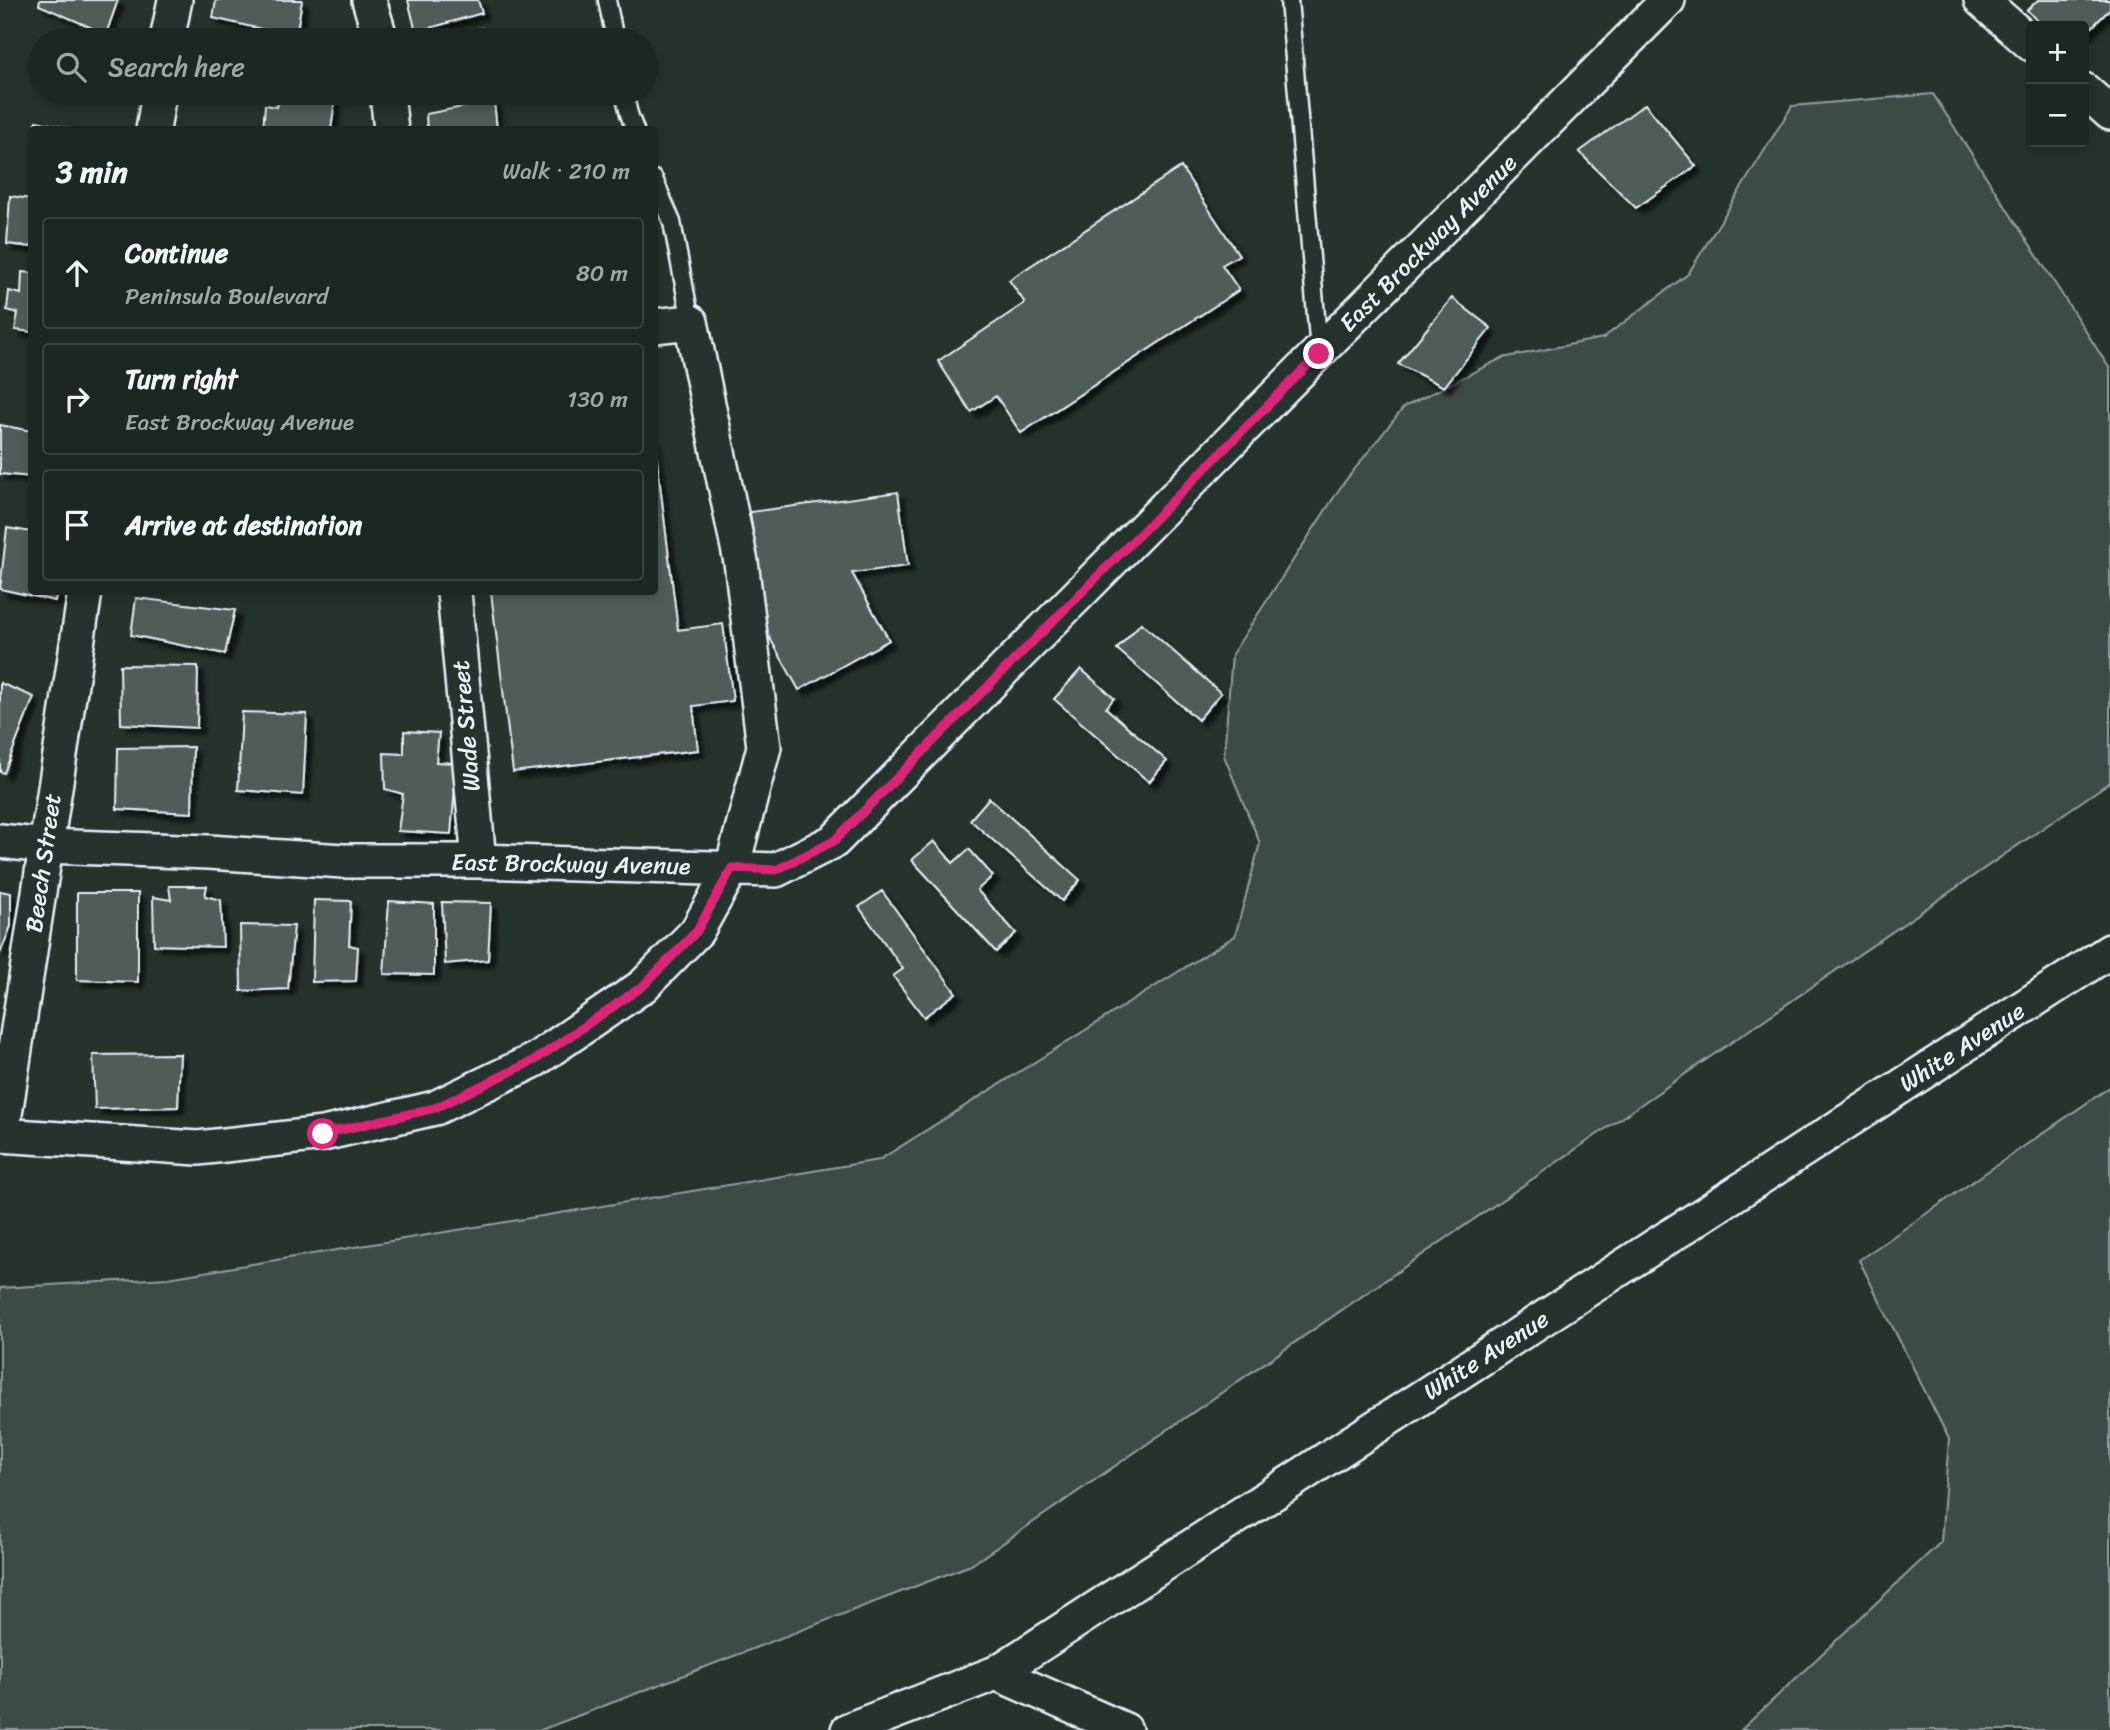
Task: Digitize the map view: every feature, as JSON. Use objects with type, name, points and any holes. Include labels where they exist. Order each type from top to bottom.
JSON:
[{"type":"street","points":[[169,28],[175,0]]},
{"type":"street","points":[[369,0],[377,28]]},
{"type":"street","name":"East Brockway Avenue","points":[[0,841],[45,846],[209,852],[343,861],[479,861],[776,870],[834,841],[1668,0]]},
{"type":"street","points":[[1981,0],[2026,40]]},
{"type":"street","points":[[2089,94],[2110,113]]},
{"type":"street","points":[[154,126],[157,105]]},
{"type":"street","points":[[388,105],[391,126]]},
{"type":"street","points":[[1,1135],[198,1148],[323,1134],[435,1108],[535,1060],[643,986],[697,931],[732,868],[764,747],[741,562],[691,322],[658,326]]},
{"type":"street","name":"Beech Street","points":[[1,1135],[85,595]]},
{"type":"street","name":"Wade Street","points":[[454,595],[479,861]]},
{"type":"street","name":"White Avenue","points":[[848,1730],[996,1673],[2110,951]]},
{"type":"street","points":[[996,1673],[1125,1730]]},
{"type":"lane","points":[[607,0],[613,28]]},
{"type":"lane","points":[[1289,0],[1319,354]]},
{"type":"lane","points":[[626,105],[633,126]]},
{"type":"lane","points":[[658,189],[672,222],[691,322]]},
{"type":"shaded area","points":[[1933,94],[2110,369],[2110,782],[971,1565],[541,1730],[0,1730],[0,1288],[168,1278],[879,1160],[1235,936],[1260,843],[1224,756],[1232,654],[1342,485],[1404,407],[1502,358],[1603,338],[1688,274],[1792,106]]},
{"type":"shaded area","points":[[2110,1087],[2110,1730],[1741,1730],[1941,1542],[1949,1439],[1859,1260]]},
{"type":"building","points":[[40,0],[118,0],[108,28],[92,28],[39,5]]},
{"type":"building","points":[[216,0],[302,0],[297,28],[257,28],[213,18]]},
{"type":"building","points":[[408,0],[478,0],[482,13],[430,28],[415,28]]},
{"type":"building","points":[[2038,0],[2110,0],[2110,9],[2089,30],[2089,21],[2037,21],[2027,10]]},
{"type":"building","points":[[1645,104],[1696,166],[1636,208],[1579,152]]},
{"type":"building","points":[[265,105],[334,105],[332,126],[263,126]]},
{"type":"building","points":[[473,105],[494,105],[497,126],[427,126],[426,114]]},
{"type":"building","points":[[36,121],[59,126],[35,126]]},
{"type":"building","points":[[1181,167],[1239,255],[1222,265],[1239,290],[1021,433],[996,396],[971,412],[938,361],[1025,303],[1009,280]]},
{"type":"building","points":[[10,196],[28,198],[28,247],[7,244]]},
{"type":"building","points":[[22,272],[28,273],[28,332],[15,330],[18,313],[7,310],[9,291],[21,294]]},
{"type":"building","points":[[1452,298],[1491,328],[1444,387],[1398,364]]},
{"type":"building","points":[[0,425],[28,430],[28,477],[0,474]]},
{"type":"building","points":[[658,468],[678,630],[723,624],[733,701],[693,706],[698,750],[513,772],[491,595],[658,595]]},
{"type":"building","points":[[898,492],[908,566],[852,573],[889,640],[799,690],[767,633],[750,512]]},
{"type":"building","points":[[7,528],[28,531],[28,595],[56,595],[55,601],[0,589]]},
{"type":"building","points":[[136,598],[235,610],[225,654],[131,635]]},
{"type":"building","points":[[1141,623],[1221,693],[1198,720],[1117,649]]},
{"type":"building","points":[[120,665],[198,666],[197,728],[121,724]]},
{"type":"building","points":[[1081,669],[1114,698],[1106,708],[1167,761],[1149,782],[1054,699]]},
{"type":"building","points":[[0,683],[34,697],[4,773],[0,772]]},
{"type":"building","points":[[242,712],[307,714],[303,795],[238,790]]},
{"type":"building","points":[[404,731],[439,733],[436,762],[457,763],[451,834],[398,831],[403,794],[385,789],[384,753],[404,754]]},
{"type":"building","points":[[193,747],[192,813],[117,809],[118,748]]},
{"type":"building","points":[[989,798],[1080,880],[1062,901],[970,820]]},
{"type":"building","points":[[934,841],[953,863],[969,849],[993,876],[977,890],[1016,933],[996,952],[912,860]]},
{"type":"building","points":[[169,886],[207,886],[205,896],[221,900],[223,947],[154,945],[153,897],[171,900]]},
{"type":"building","points":[[0,891],[11,893],[11,926],[0,954]]},
{"type":"building","points":[[882,891],[956,993],[924,1017],[893,976],[903,969],[859,907]]},
{"type":"building","points":[[77,893],[138,893],[138,982],[77,980]]},
{"type":"building","points":[[314,900],[351,901],[349,945],[358,947],[356,981],[312,982]]},
{"type":"building","points":[[389,901],[434,904],[434,975],[384,974]]},
{"type":"building","points":[[442,902],[491,903],[488,960],[445,964]]},
{"type":"building","points":[[240,925],[294,926],[288,989],[241,991]]},
{"type":"building","points":[[180,1054],[178,1107],[95,1109],[93,1055]]},
{"type":"route","points":[[323,1134],[435,1108],[535,1060],[643,986],[697,931],[732,868],[776,870],[834,841],[1319,354]]}]
